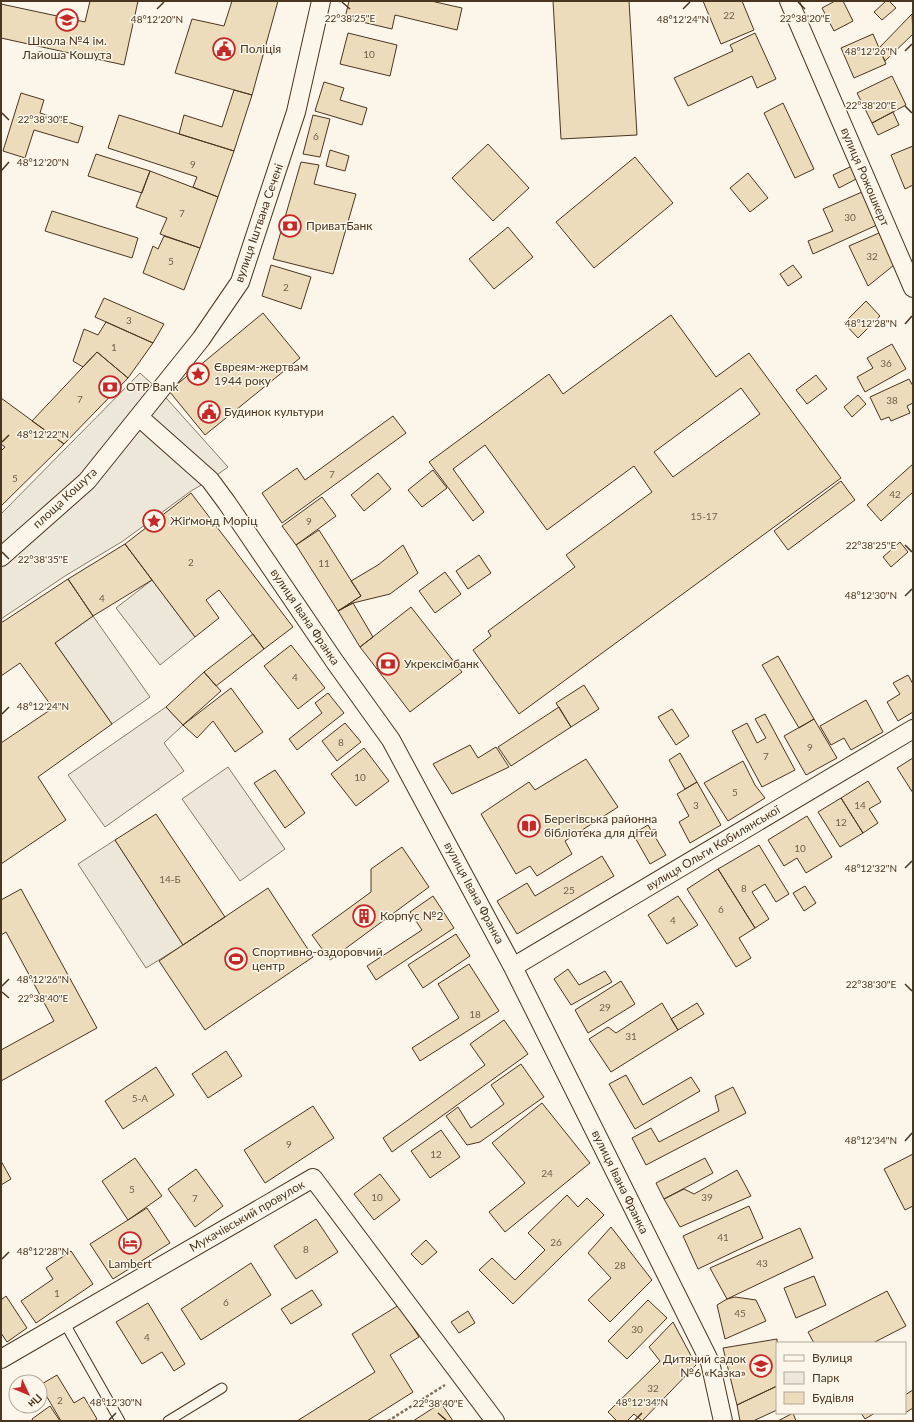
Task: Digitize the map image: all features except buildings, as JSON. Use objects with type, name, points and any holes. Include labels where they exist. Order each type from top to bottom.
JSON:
[{"type":"street","name":"вулиця Іштвана Сечені","points":[[139,417],[158,390],[201,339],[240,282],[296,112],[321,1]]},
{"type":"street","name":"вулиця Рожошкерт","points":[[789,1],[913,288]]},
{"type":"street","name":"вулиця Івана Франка","points":[[139,417],[210,480],[335,662],[391,740],[513,967],[710,1362],[723,1421]]},
{"type":"street","name":"площа Кошута","points":[[1,557],[87,481],[139,417]]},
{"type":"street","name":"вулиця Ольги Кобилянської","points":[[513,967],[913,729]]},
{"type":"street","name":"Мукачівський провулок","points":[[1,1359],[313,1178],[494,1421]]},
{"type":"lane","points":[[64,1322],[120,1421]]},
{"type":"lane","points":[[168,1421],[222,1388]]},
{"type":"path","points":[[388,1421],[460,1375]]},
{"type":"green space","points":[[166,707],[183,725],[164,743],[184,771],[105,827],[68,775]]},
{"type":"green space","points":[[228,767],[285,849],[240,881],[182,799]]},
{"type":"shaded area","points":[[140,373],[159,390],[228,467],[191,491],[123,541],[65,576],[1,619],[1,514]]},
{"type":"shaded area","points":[[152,580],[195,637],[160,665],[116,608]]},
{"type":"shaded area","points":[[93,616],[150,697],[112,724],[55,643]]},
{"type":"shaded area","points":[[115,840],[183,945],[146,968],[78,864]]},
{"type":"place","name":"Школа №4 ім. Лайоша Кошута","points":[[67,20]]},
{"type":"place","name":"Поліція","points":[[224,49]]},
{"type":"place","name":"ПриватБанк","points":[[290,226]]},
{"type":"place","name":"Євреям-жертвам 1944 року","points":[[198,374]]},
{"type":"place","name":"OTP Bank","points":[[110,387]]},
{"type":"place","name":"Будинок культури","points":[[209,412]]},
{"type":"place","name":"Жіґмонд Моріц","points":[[154,521]]},
{"type":"place","name":"Укрексімбанк","points":[[388,664]]},
{"type":"place","name":"Берегівська районна бібліотека для дітей","points":[[529,826]]},
{"type":"place","name":"Корпус №2","points":[[364,916]]},
{"type":"place","name":"Спортивно-оздоровчий центр","points":[[236,959]]},
{"type":"place","name":"Lambert","points":[[130,1243]]},
{"type":"place","name":"Дитячий садок №6 «Казка»","points":[[761,1366]]}]
